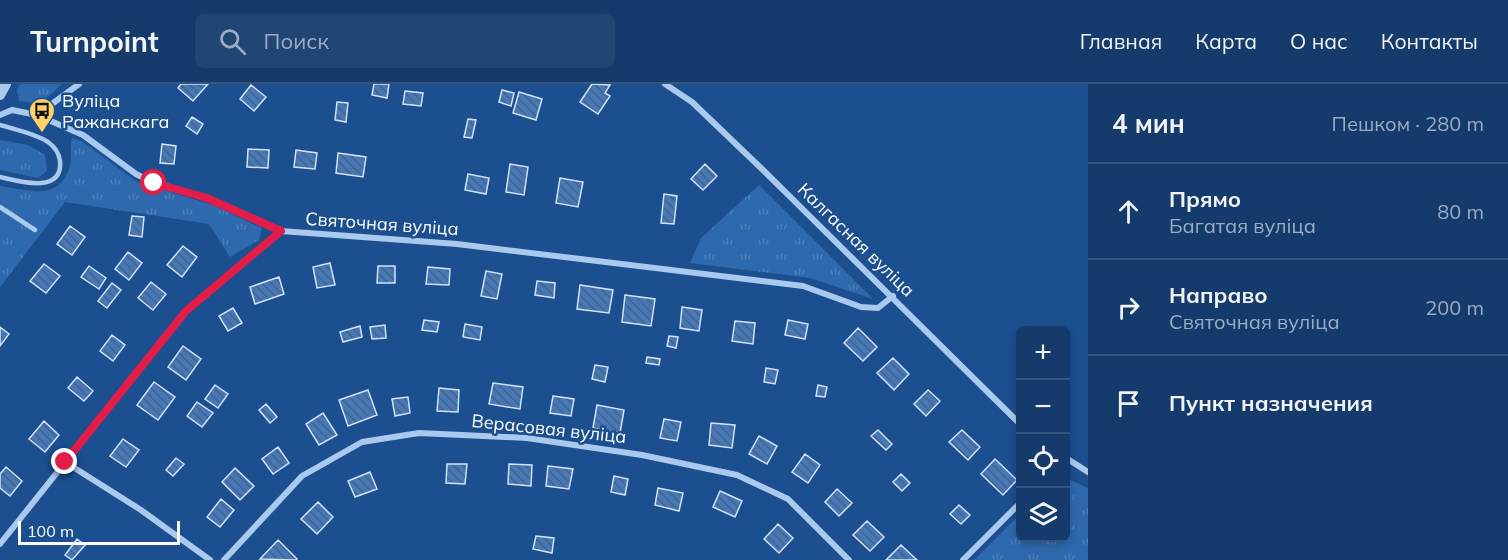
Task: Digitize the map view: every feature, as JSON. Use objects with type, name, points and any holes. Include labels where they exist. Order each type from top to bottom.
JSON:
[{"type":"street","points":[[0,95],[6,84]]},
{"type":"street","points":[[37,115],[79,84]]},
{"type":"street","name":"Калгасная вуліца","points":[[665,84],[692,102],[893,296],[1016,420]]},
{"type":"street","points":[[0,115],[12,110],[37,115],[83,135],[136,174],[154,183],[207,198],[281,231]]},
{"type":"street","name":"Святочная вуліца","points":[[0,544],[186,311],[281,231],[457,244],[803,286],[861,307],[878,308],[893,296]]},
{"type":"street","name":"Верасовая вуліца","points":[[224,560],[302,476],[362,442],[419,433],[527,438],[642,455],[737,476],[788,499],[849,560]]},
{"type":"street","points":[[1070,461],[1088,472]]},
{"type":"street","points":[[65,462],[141,510],[210,560]]},
{"type":"street","points":[[963,560],[1016,507]]},
{"type":"lane","points":[[0,125],[50,143],[58,153],[60,166],[56,177],[47,183],[34,185],[0,177]]},
{"type":"lane","points":[[0,207],[35,230]]},
{"type":"green space","points":[[20,84],[62,84],[40,104],[19,101],[17,90]]},
{"type":"green space","points":[[72,138],[83,142],[137,182],[213,205],[262,228],[259,240],[230,257],[209,224],[65,202],[0,287],[0,186],[42,191],[59,185],[70,166]]},
{"type":"green space","points":[[0,140],[28,145],[45,155],[47,171],[38,178],[0,170]]},
{"type":"green space","points":[[759,185],[873,299],[810,278],[690,263],[701,238]]},
{"type":"green space","points":[[1070,480],[1088,488],[1088,560],[974,560],[1016,518],[1016,542],[1070,542]]},
{"type":"building","points":[[181,84],[208,84],[193,101],[178,88]]},
{"type":"building","points":[[374,84],[389,84],[387,98],[372,95]]},
{"type":"building","points":[[592,84],[610,85],[605,93],[610,96],[598,114],[580,102]]},
{"type":"building","points":[[251,85],[266,97],[254,111],[240,99]]},
{"type":"building","points":[[502,90],[514,93],[511,106],[499,102]]},
{"type":"building","points":[[405,91],[423,93],[421,106],[403,104]]},
{"type":"building","points":[[519,92],[542,99],[536,120],[513,113]]},
{"type":"building","points":[[337,102],[348,103],[346,122],[335,120]]},
{"type":"building","points":[[192,117],[203,124],[197,134],[186,126]]},
{"type":"building","points":[[468,119],[476,120],[472,138],[464,137]]},
{"type":"building","points":[[162,144],[176,146],[174,164],[160,163]]},
{"type":"building","points":[[248,149],[269,150],[268,168],[247,167]]},
{"type":"building","points":[[296,150],[317,153],[315,169],[294,167]]},
{"type":"building","points":[[338,153],[366,157],[363,177],[336,173]]},
{"type":"building","points":[[510,164],[528,167],[524,195],[506,192]]},
{"type":"building","points":[[705,164],[717,176],[703,190],[691,179]]},
{"type":"building","points":[[468,174],[489,178],[486,194],[465,190]]},
{"type":"building","points":[[560,178],[583,182],[578,207],[556,203]]},
{"type":"building","points":[[664,194],[677,196],[674,224],[661,223]]},
{"type":"building","points":[[132,216],[144,217],[142,237],[129,235]]},
{"type":"building","points":[[70,226],[85,237],[72,255],[57,244]]},
{"type":"building","points":[[183,246],[197,257],[182,277],[167,265]]},
{"type":"building","points":[[128,252],[142,263],[129,280],[115,269]]},
{"type":"building","points":[[330,263],[335,285],[317,288],[313,267]]},
{"type":"building","points":[[44,264],[60,276],[46,293],[30,281]]},
{"type":"building","points":[[89,266],[106,278],[99,289],[81,277]]},
{"type":"building","points":[[378,266],[395,266],[395,283],[377,283]]},
{"type":"building","points":[[428,267],[450,269],[449,285],[426,284]]},
{"type":"building","points":[[486,271],[502,274],[497,299],[481,296]]},
{"type":"building","points":[[279,277],[284,294],[255,304],[250,287]]},
{"type":"building","points":[[537,281],[555,283],[554,298],[535,295]]},
{"type":"building","points":[[151,282],[166,294],[153,310],[138,298]]},
{"type":"building","points":[[112,283],[121,290],[107,308],[98,301]]},
{"type":"building","points":[[580,285],[613,290],[609,313],[577,309]]},
{"type":"building","points":[[625,295],[655,299],[651,326],[622,322]]},
{"type":"building","points":[[682,307],[702,310],[699,331],[680,328]]},
{"type":"building","points":[[233,308],[242,323],[228,331],[219,316]]},
{"type":"building","points":[[424,320],[439,322],[437,332],[422,330]]},
{"type":"building","points":[[788,320],[808,324],[805,339],[785,335]]},
{"type":"building","points":[[735,321],[755,323],[753,344],[732,341]]},
{"type":"building","points":[[465,324],[482,327],[480,340],[463,337]]},
{"type":"building","points":[[385,325],[386,338],[372,339],[370,327]]},
{"type":"building","points":[[360,326],[362,337],[343,342],[340,332]]},
{"type":"building","points":[[0,327],[9,334],[0,346]]},
{"type":"building","points":[[858,328],[877,347],[863,361],[844,343]]},
{"type":"building","points":[[112,335],[125,345],[113,361],[100,351]]},
{"type":"building","points":[[669,336],[678,337],[676,348],[667,346]]},
{"type":"building","points":[[183,346],[201,359],[186,380],[168,367]]},
{"type":"building","points":[[647,357],[660,359],[659,365],[646,363]]},
{"type":"building","points":[[893,358],[909,374],[894,390],[877,373]]},
{"type":"building","points":[[595,365],[608,367],[605,382],[592,379]]},
{"type":"building","points":[[766,368],[778,370],[775,384],[764,382]]},
{"type":"building","points":[[77,377],[93,391],[84,401],[68,388]]},
{"type":"building","points":[[154,382],[175,397],[158,420],[137,405]]},
{"type":"building","points":[[493,383],[523,387],[520,409],[489,404]]},
{"type":"building","points":[[215,385],[228,394],[218,408],[205,399]]},
{"type":"building","points":[[818,385],[827,387],[825,397],[816,396]]},
{"type":"building","points":[[439,388],[459,390],[458,412],[437,411]]},
{"type":"building","points":[[368,390],[377,415],[348,426],[339,400]]},
{"type":"building","points":[[928,390],[940,401],[926,416],[914,404]]},
{"type":"building","points":[[553,396],[574,399],[571,416],[550,413]]},
{"type":"building","points":[[408,397],[410,413],[395,416],[392,399]]},
{"type":"building","points":[[197,402],[213,413],[202,427],[187,416]]},
{"type":"building","points":[[266,404],[277,417],[270,423],[259,410]]},
{"type":"building","points":[[597,405],[624,410],[620,433],[593,428]]},
{"type":"building","points":[[323,413],[337,435],[319,445],[306,424]]},
{"type":"building","points":[[664,419],[681,422],[677,441],[660,438]]},
{"type":"building","points":[[44,421],[59,435],[45,452],[29,439]]},
{"type":"building","points":[[711,423],[735,425],[732,448],[709,445]]},
{"type":"building","points":[[878,430],[892,444],[886,450],[871,436]]},
{"type":"building","points":[[962,430],[980,447],[968,460],[949,442]]},
{"type":"building","points":[[759,436],[777,446],[767,464],[749,454]]},
{"type":"building","points":[[123,439],[139,450],[126,467],[110,456]]},
{"type":"building","points":[[278,447],[289,463],[273,474],[262,459]]},
{"type":"building","points":[[805,454],[820,465],[808,483],[792,472]]},
{"type":"building","points":[[176,458],[184,464],[173,476],[166,470]]},
{"type":"building","points":[[995,459],[1016,481],[1003,495],[981,474]]},
{"type":"building","points":[[447,464],[467,464],[465,484],[446,483]]},
{"type":"building","points":[[509,464],[532,465],[531,486],[508,484]]},
{"type":"building","points":[[548,466],[573,469],[569,489],[546,486]]},
{"type":"building","points":[[6,467],[22,481],[10,496],[0,488],[0,474]]},
{"type":"building","points":[[235,468],[254,486],[240,500],[222,482]]},
{"type":"building","points":[[370,472],[377,489],[355,497],[348,481]]},
{"type":"building","points":[[901,474],[910,483],[902,491],[893,482]]},
{"type":"building","points":[[614,476],[628,479],[625,495],[611,492]]},
{"type":"building","points":[[658,488],[683,493],[679,511],[655,505]]},
{"type":"building","points":[[837,489],[852,503],[839,516],[825,502]]},
{"type":"building","points":[[720,491],[742,501],[735,517],[713,507]]},
{"type":"building","points":[[221,499],[234,510],[220,527],[207,517]]},
{"type":"building","points":[[318,502],[333,517],[317,534],[301,519]]},
{"type":"building","points":[[959,505],[970,515],[961,524],[950,514]]},
{"type":"building","points":[[867,521],[884,537],[870,551],[853,535]]},
{"type":"building","points":[[778,524],[793,538],[779,553],[764,539]]},
{"type":"building","points":[[536,536],[554,538],[552,553],[533,549]]},
{"type":"building","points":[[77,539],[85,545],[72,560],[65,555]]},
{"type":"building","points":[[278,540],[297,559],[296,560],[260,559]]},
{"type":"building","points":[[901,545],[917,560],[886,560]]},
{"type":"place","name":"Вуліца Ражанскага","points":[[42,134]]},
{"type":"route","points":[[65,462],[186,311],[281,231],[207,198],[154,183]]}]
